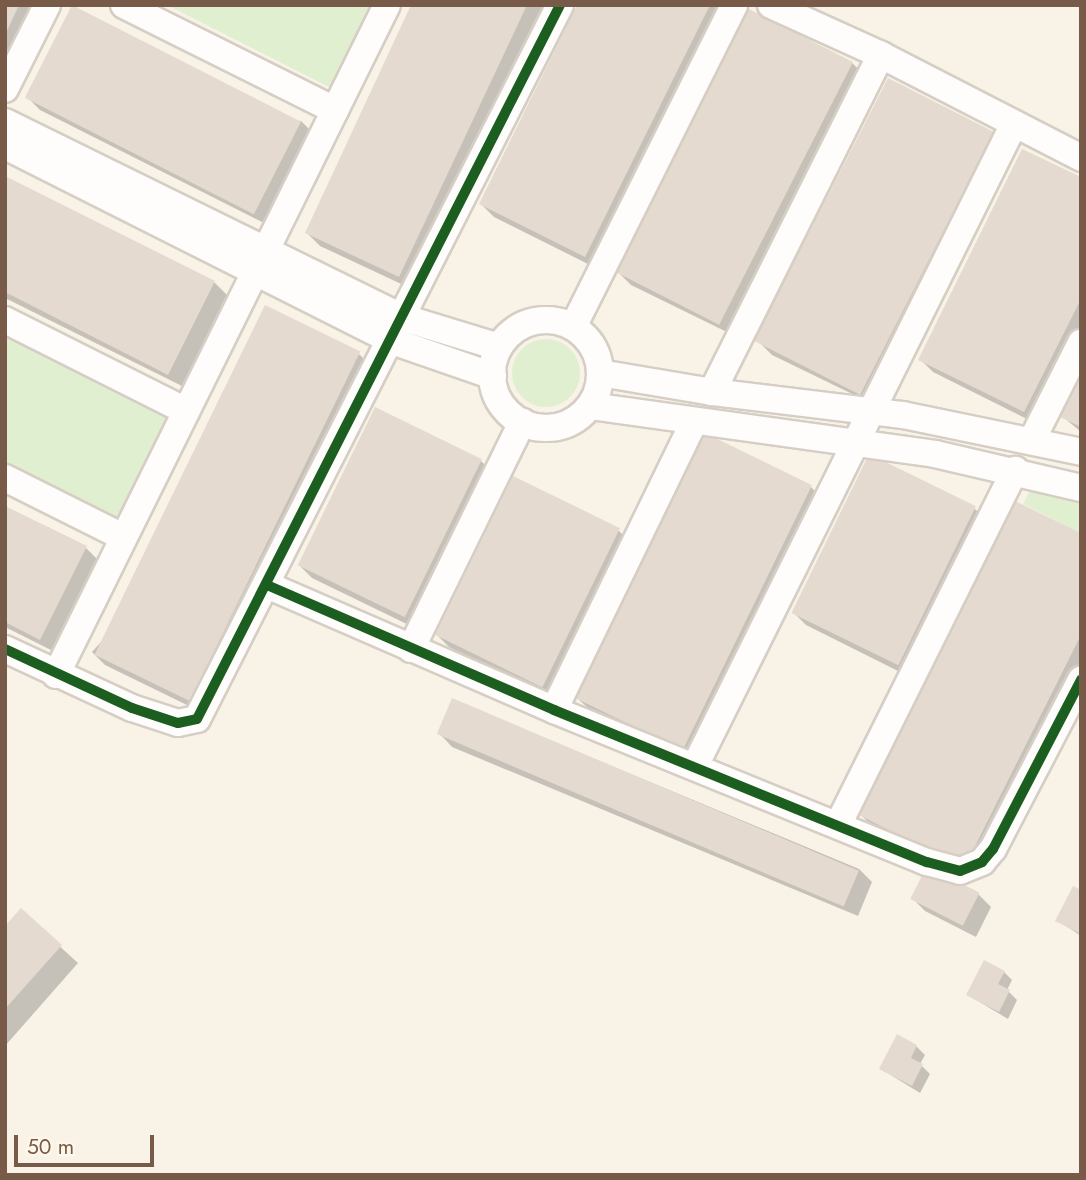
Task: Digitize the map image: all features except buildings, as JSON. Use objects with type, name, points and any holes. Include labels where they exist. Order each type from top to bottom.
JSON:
[{"type":"street","points":[[5,89],[47,5]]},
{"type":"street","points":[[124,5],[335,110]]},
{"type":"street","points":[[56,675],[387,5]]},
{"type":"street","points":[[5,649],[56,675],[167,720],[178,723],[197,719],[398,330],[560,5]]},
{"type":"street","points":[[573,327],[734,5]]},
{"type":"street","points":[[771,5],[880,55],[1081,158]]},
{"type":"street","points":[[712,392],[880,55]]},
{"type":"street","points":[[5,122],[260,263]]},
{"type":"street","points":[[695,766],[1014,124]]},
{"type":"street","points":[[5,146],[260,263],[493,376]]},
{"type":"street","points":[[5,320],[186,411]]},
{"type":"street","points":[[549,320],[573,327],[593,347],[600,373],[590,406],[572,422],[556,428],[522,422],[497,396],[493,376],[499,347],[514,331],[531,323],[549,320]]},
{"type":"street","points":[[398,330],[499,347]]},
{"type":"street","points":[[1032,440],[1081,342]]},
{"type":"street","points":[[600,373],[712,392],[874,410],[1032,440],[1081,453]]},
{"type":"street","points":[[590,406],[855,442],[1015,470],[1081,488]]},
{"type":"street","points":[[411,649],[522,422]]},
{"type":"street","points":[[554,710],[694,422]]},
{"type":"street","points":[[838,825],[1015,470]]},
{"type":"street","points":[[5,478],[123,537]]},
{"type":"street","points":[[267,585],[554,710],[950,869],[969,870],[982,862],[1081,680]]},
{"type":"green space","points":[[167,5],[373,5],[331,88]]},
{"type":"green space","points":[[5,336],[168,418],[116,521],[5,465]]},
{"type":"green space","points":[[546,339],[559,342],[570,349],[577,360],[580,373],[577,386],[570,397],[559,404],[546,407],[533,404],[522,397],[515,386],[512,373],[515,360],[522,349],[533,342]]},
{"type":"green space","points":[[1030,491],[1081,504],[1081,533],[1023,504]]},
{"type":"cycle path","points":[[5,649],[132,708],[178,723],[197,719],[560,5]]},
{"type":"cycle path","points":[[267,585],[554,710],[927,862],[960,871],[982,862],[993,849],[1081,680]]}]
